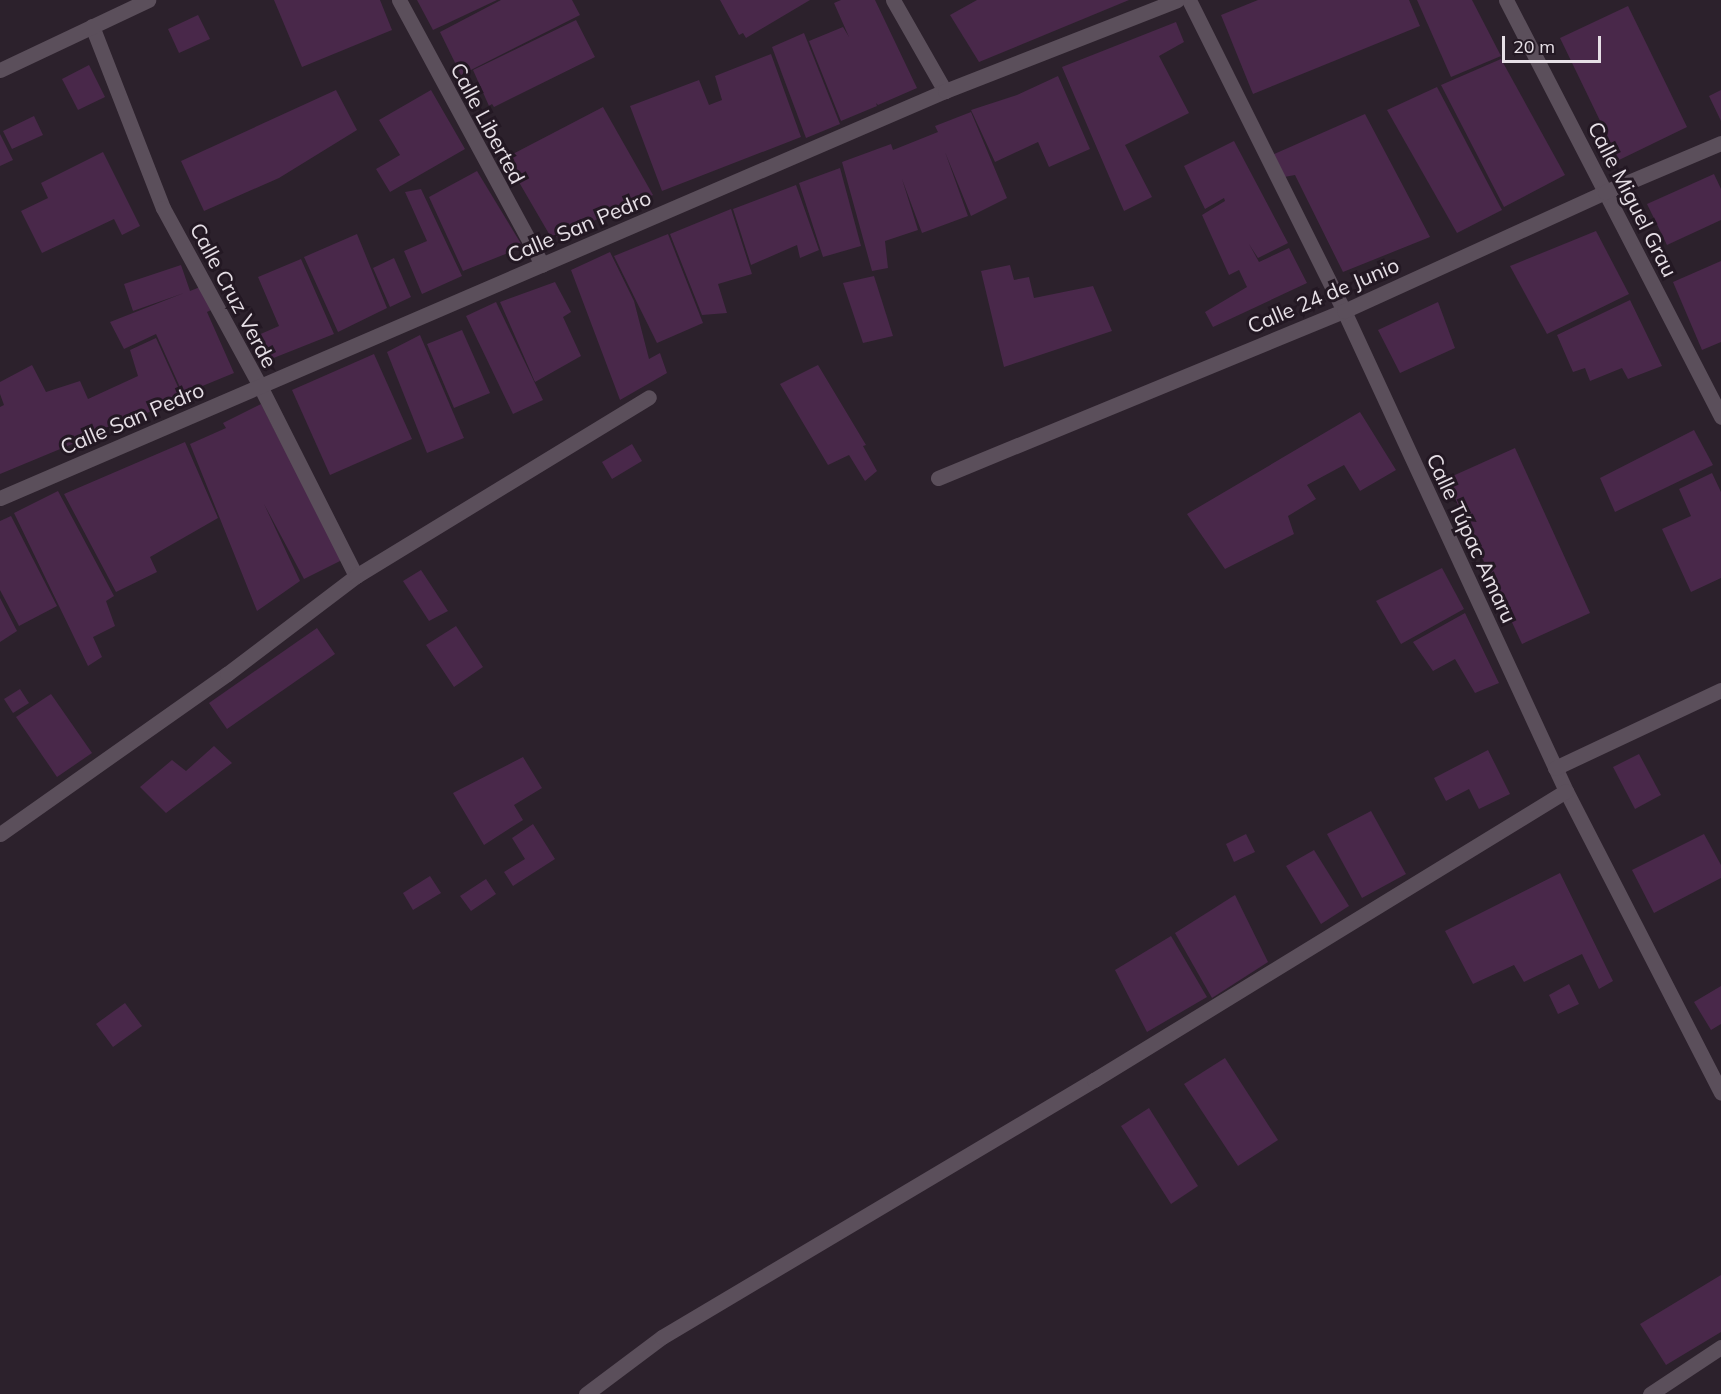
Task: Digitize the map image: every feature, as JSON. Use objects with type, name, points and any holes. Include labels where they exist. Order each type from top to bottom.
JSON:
[{"type":"street","points":[[0,70],[132,4],[148,0]]},
{"type":"street","name":"Calle Liberted","points":[[399,0],[542,265]]},
{"type":"street","points":[[893,0],[945,92]]},
{"type":"street","name":"Calle San Pedro","points":[[0,498],[945,92],[1178,0]]},
{"type":"street","name":"Calle Túpac Amaru","points":[[1189,0],[1344,311],[1566,792],[1721,1092]]},
{"type":"street","name":"Calle Miguel Grau","points":[[1506,0],[1721,417]]},
{"type":"street","name":"Calle Cruz Verde","points":[[92,26],[163,208],[260,386],[356,576]]},
{"type":"street","name":"Calle 24 de Junio","points":[[938,478],[1344,311],[1605,192],[1721,144]]},
{"type":"street","points":[[0,834],[227,674],[356,576],[650,397]]},
{"type":"street","points":[[1555,768],[1721,690]]},
{"type":"street","points":[[586,1394],[662,1337],[1084,1086],[1566,792]]},
{"type":"street","points":[[1650,1394],[1721,1347]]},
{"type":"building","points":[[274,0],[380,0],[392,30],[302,67]]},
{"type":"building","points":[[417,0],[497,0],[433,30]]},
{"type":"building","points":[[501,0],[572,0],[580,15],[461,75],[440,32]]},
{"type":"building","points":[[720,0],[810,0],[746,38],[743,33],[739,35]]},
{"type":"building","points":[[841,0],[875,0],[917,88],[878,105],[876,103],[877,106],[841,121],[809,41],[843,27],[849,37],[834,3]]},
{"type":"building","points":[[977,0],[1129,0],[979,62],[950,15]]},
{"type":"building","points":[[1258,0],[1409,0],[1420,26],[1253,94],[1221,15]]},
{"type":"building","points":[[1417,0],[1472,0],[1501,56],[1451,77]]},
{"type":"building","points":[[1628,6],[1687,127],[1619,160],[1560,38]]},
{"type":"building","points":[[198,15],[210,39],[179,53],[168,29]]},
{"type":"building","points":[[576,20],[595,57],[494,107],[492,104],[489,106],[473,70]]},
{"type":"building","points":[[1176,22],[1184,42],[1159,56],[1189,113],[1125,145],[1152,197],[1124,211],[1062,67]]},
{"type":"building","points":[[804,33],[840,124],[806,138],[772,47]]},
{"type":"building","points":[[771,54],[801,137],[662,191],[630,106],[699,80],[709,105],[722,100],[715,76]]},
{"type":"building","points":[[1501,59],[1565,175],[1504,207],[1441,85]]},
{"type":"building","points":[[89,65],[105,97],[78,110],[62,79]]},
{"type":"building","points":[[1058,76],[1090,149],[1049,167],[1038,142],[995,162],[971,110],[1017,95]]},
{"type":"building","points":[[1437,87],[1502,210],[1457,233],[1387,110]]},
{"type":"building","points":[[336,90],[357,130],[279,178],[204,211],[181,161]]},
{"type":"building","points":[[431,90],[465,149],[390,192],[376,169],[400,155],[379,120]]},
{"type":"building","points":[[1721,90],[1721,121],[1709,96]]},
{"type":"building","points":[[603,107],[653,195],[552,239],[505,158]]},
{"type":"building","points":[[971,112],[1007,198],[971,216],[945,152],[968,216],[922,233],[902,179],[918,230],[885,241],[888,268],[872,271],[842,162],[891,144],[893,150],[938,132],[935,126]]},
{"type":"building","points":[[1365,114],[1430,237],[1343,272],[1295,175],[1284,177],[1272,155]]},
{"type":"building","points":[[34,116],[43,135],[12,149],[3,131]]},
{"type":"building","points":[[0,134],[13,160],[0,166]]},
{"type":"building","points":[[1234,141],[1288,243],[1258,258],[1249,244],[1259,262],[1289,248],[1307,283],[1213,327],[1205,312],[1247,287],[1239,270],[1229,275],[1202,215],[1225,201],[1224,198],[1205,209],[1184,166]]},
{"type":"building","points":[[103,152],[140,226],[122,235],[114,219],[42,253],[21,211],[48,198],[41,183]]},
{"type":"building","points":[[840,168],[861,246],[823,257],[799,183]]},
{"type":"building","points":[[477,171],[523,247],[463,271],[429,197]]},
{"type":"building","points":[[1714,174],[1721,189],[1721,220],[1667,245],[1647,204]]},
{"type":"building","points":[[796,185],[819,250],[800,258],[797,245],[751,265],[733,209]]},
{"type":"building","points":[[421,189],[462,276],[422,294],[404,251],[427,241],[405,192]]},
{"type":"building","points":[[731,209],[752,274],[718,284],[727,313],[702,315],[670,234]]},
{"type":"building","points":[[1596,231],[1629,294],[1547,334],[1510,266]]},
{"type":"building","points":[[357,234],[387,308],[338,332],[304,257]]},
{"type":"building","points":[[668,234],[703,323],[657,343],[614,256]]},
{"type":"building","points":[[610,252],[634,301],[649,359],[660,353],[667,373],[620,400],[571,270]]},
{"type":"building","points":[[394,258],[411,297],[390,307],[373,268]]},
{"type":"building","points":[[301,259],[334,334],[266,361],[256,336],[279,326],[258,277]]},
{"type":"building","points":[[1721,261],[1721,342],[1702,350],[1673,282]]},
{"type":"building","points":[[181,265],[190,291],[200,287],[211,310],[207,312],[234,373],[183,394],[156,334],[124,349],[110,322],[184,293],[133,311],[124,284]]},
{"type":"building","points":[[1010,265],[1014,280],[1029,277],[1034,298],[1093,286],[1112,331],[1004,367],[981,271]]},
{"type":"building","points":[[874,276],[893,336],[863,343],[843,283]]},
{"type":"building","points":[[555,282],[571,312],[563,317],[581,356],[535,382],[500,302]]},
{"type":"building","points":[[1630,300],[1662,366],[1628,379],[1622,368],[1590,381],[1585,368],[1573,372],[1557,335]]},
{"type":"building","points":[[496,302],[543,400],[513,414],[466,316]]},
{"type":"building","points":[[1438,302],[1455,348],[1400,373],[1378,330]]},
{"type":"building","points":[[462,330],[490,393],[454,408],[427,344]]},
{"type":"building","points":[[420,335],[464,438],[427,453],[387,352]]},
{"type":"building","points":[[156,338],[183,398],[0,474],[0,407],[4,405],[0,394],[0,382],[32,365],[46,392],[80,381],[88,399],[138,376],[130,350]]},
{"type":"building","points":[[374,354],[412,439],[330,475],[292,390]]},
{"type":"building","points":[[818,365],[866,445],[863,446],[877,471],[865,481],[849,455],[828,465],[780,384]]},
{"type":"building","points":[[261,404],[342,560],[304,579],[264,504],[300,581],[257,611],[190,444],[226,428],[223,423]]},
{"type":"building","points":[[1360,412],[1396,470],[1360,491],[1344,465],[1307,485],[1316,499],[1288,516],[1294,534],[1225,569],[1187,514]]},
{"type":"building","points":[[1694,430],[1713,465],[1615,512],[1600,478]]},
{"type":"building","points":[[185,442],[218,518],[150,557],[157,572],[116,592],[64,494]]},
{"type":"building","points":[[632,444],[642,461],[612,479],[602,462]]},
{"type":"building","points":[[1515,448],[1590,613],[1522,644],[1446,479]]},
{"type":"building","points":[[1712,473],[1721,492],[1721,578],[1691,592],[1662,529],[1691,516],[1679,489]]},
{"type":"building","points":[[58,491],[114,596],[106,601],[115,626],[93,637],[102,657],[88,666],[14,513]]},
{"type":"building","points":[[11,516],[57,606],[19,626],[0,590],[0,521]]},
{"type":"building","points":[[1442,568],[1464,609],[1401,644],[1376,601]]},
{"type":"building","points":[[421,570],[448,611],[429,621],[403,581]]},
{"type":"building","points":[[0,598],[17,631],[0,642]]},
{"type":"building","points":[[1465,613],[1499,683],[1475,693],[1455,659],[1433,671],[1413,642]]},
{"type":"building","points":[[456,626],[483,667],[454,687],[426,645]]},
{"type":"building","points":[[317,628],[335,654],[227,729],[209,703]]},
{"type":"building","points":[[20,689],[29,703],[13,713],[4,699]]},
{"type":"building","points":[[51,694],[92,753],[57,777],[16,717]]},
{"type":"building","points":[[214,746],[232,763],[166,813],[140,787],[172,760],[186,771]]},
{"type":"building","points":[[1488,750],[1510,794],[1479,809],[1469,789],[1446,801],[1434,778]]},
{"type":"building","points":[[1639,754],[1661,795],[1635,809],[1613,767]]},
{"type":"building","points":[[523,757],[542,788],[514,805],[523,820],[484,845],[453,793]]},
{"type":"building","points":[[1371,811],[1406,874],[1362,898],[1327,834]]},
{"type":"building","points":[[533,824],[555,859],[513,886],[504,872],[525,859],[512,838]]},
{"type":"building","points":[[1246,834],[1255,852],[1234,862],[1226,844]]},
{"type":"building","points":[[1704,834],[1721,865],[1721,878],[1654,913],[1632,870]]},
{"type":"building","points":[[1314,850],[1349,906],[1321,924],[1286,866]]},
{"type":"building","points":[[1560,873],[1613,981],[1599,989],[1582,954],[1524,982],[1514,965],[1473,984],[1445,931]]},
{"type":"building","points":[[430,876],[441,893],[413,910],[403,893]]},
{"type":"building","points":[[486,879],[496,894],[471,911],[460,896]]},
{"type":"building","points":[[1235,895],[1268,962],[1212,998],[1175,933]]},
{"type":"building","points":[[1171,936],[1207,997],[1147,1032],[1115,970]]},
{"type":"building","points":[[1569,984],[1579,1004],[1558,1014],[1549,995]]},
{"type":"building","points":[[1721,986],[1721,1024],[1711,1030],[1694,1002]]},
{"type":"building","points":[[125,1003],[142,1026],[113,1047],[96,1024]]},
{"type":"building","points":[[1225,1058],[1278,1140],[1238,1166],[1184,1084]]},
{"type":"building","points":[[1149,1108],[1198,1186],[1171,1204],[1121,1126]]},
{"type":"building","points":[[1721,1275],[1721,1332],[1666,1365],[1640,1324]]}]
